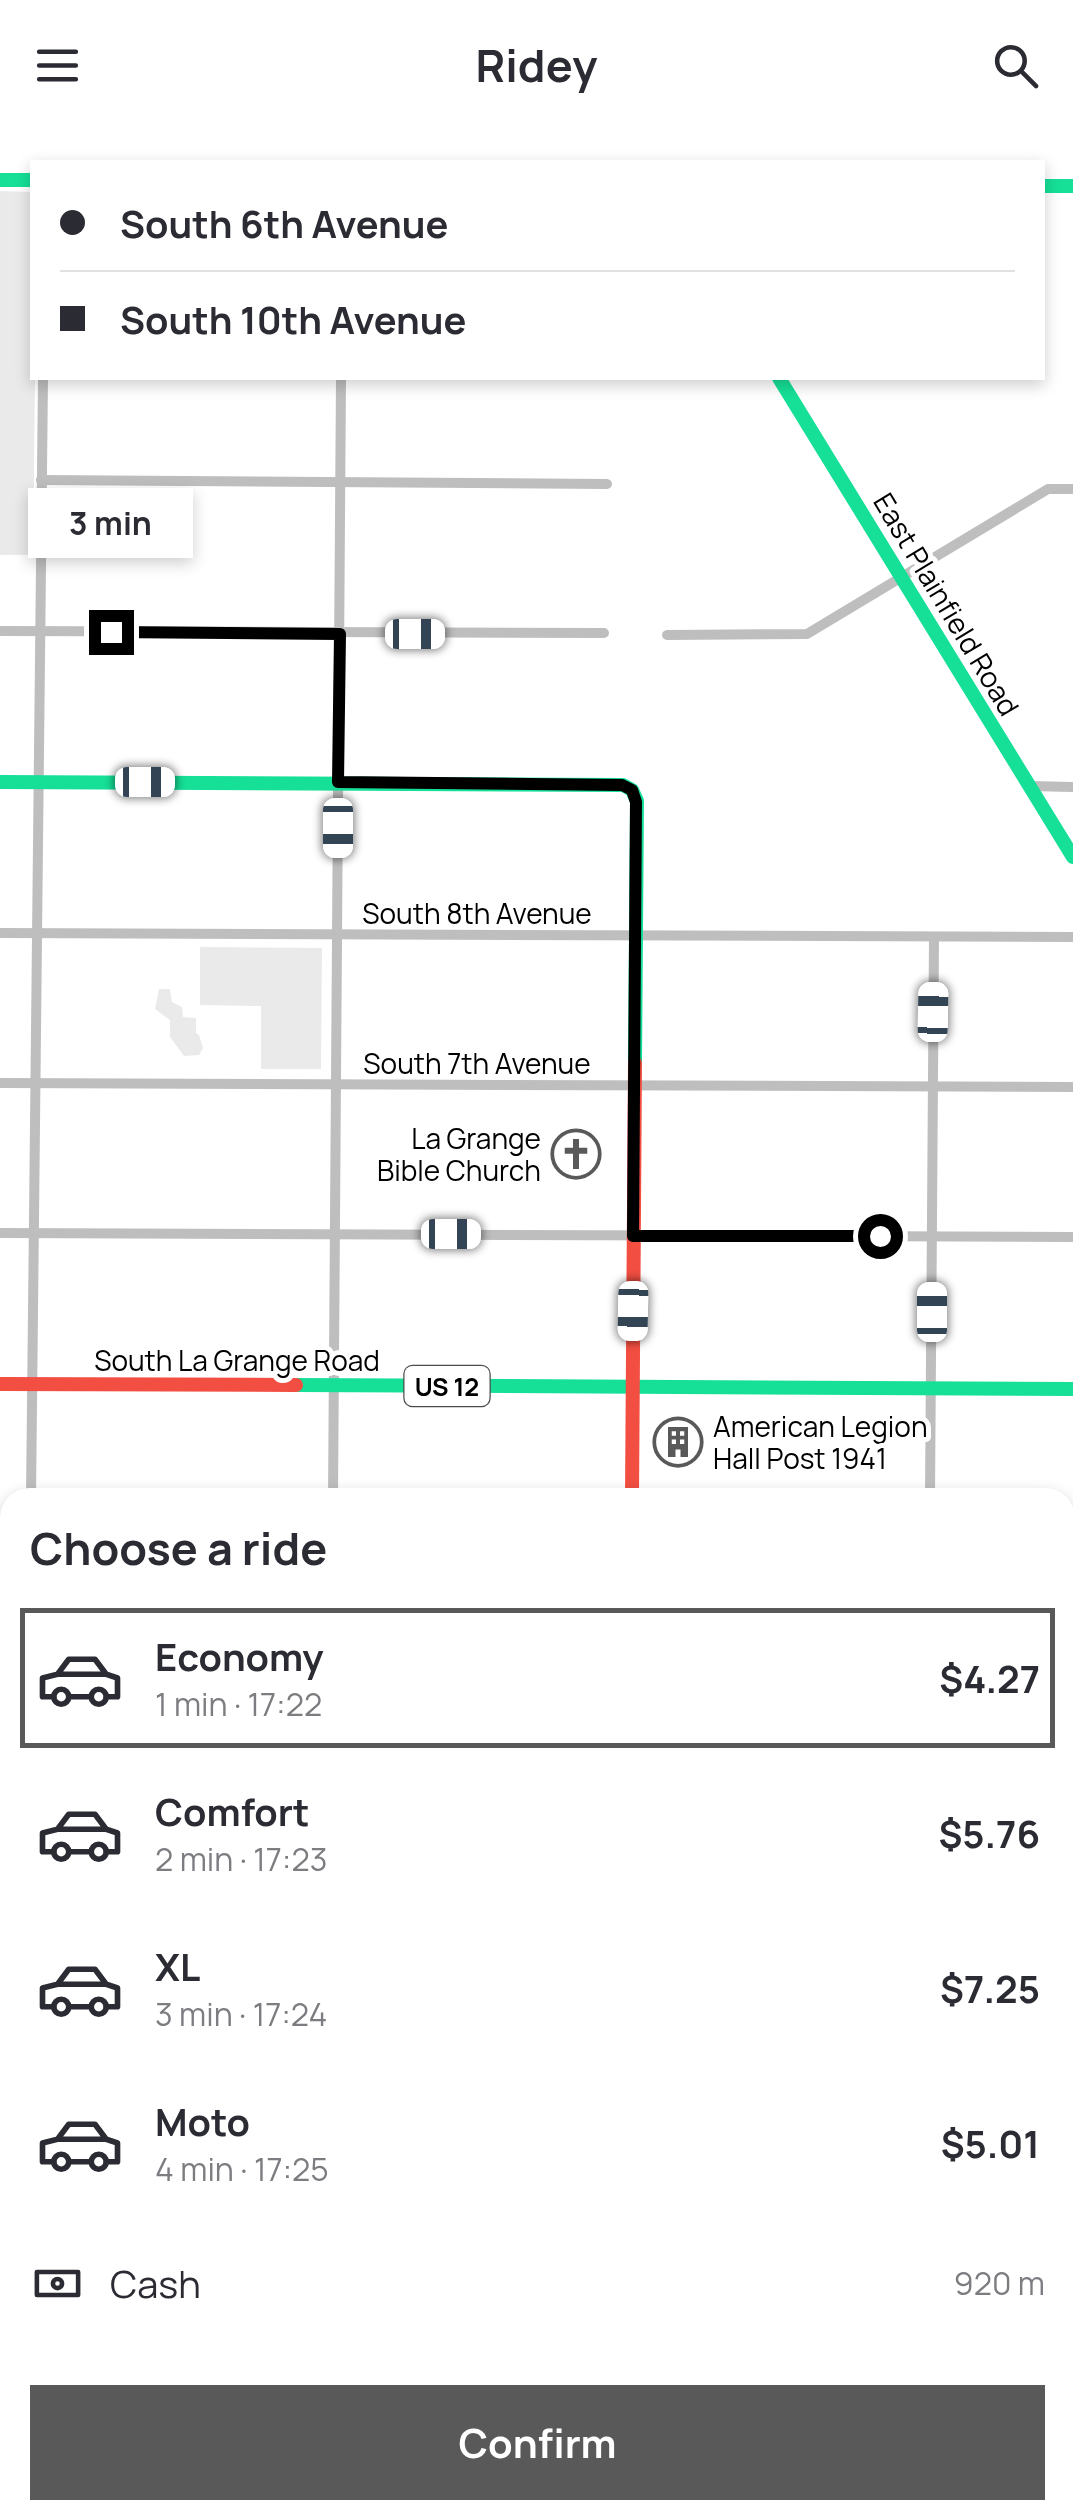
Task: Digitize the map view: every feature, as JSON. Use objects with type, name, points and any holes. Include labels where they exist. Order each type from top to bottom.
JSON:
[{"type":"main road","points":[[0,180],[30,180]]},
{"type":"main road","points":[[1045,186],[1073,186]]},
{"type":"main road","name":"East Plainfield Road","points":[[780,380],[1073,857]]},
{"type":"main road","points":[[0,782],[622,785],[632,790],[636,802],[632,1488]]},
{"type":"main road","name":"South La Grange Road","points":[[0,1384],[1073,1389]]},
{"type":"street","points":[[31,1488],[42,380]]},
{"type":"street","points":[[332,1488],[341,380]]},
{"type":"street","points":[[42,480],[607,484]]},
{"type":"street","points":[[667,636],[807,634],[1048,488],[1073,489]]},
{"type":"street","points":[[0,632],[604,634]]},
{"type":"street","points":[[1030,786],[1073,787]]},
{"type":"street","name":"South 8th Avenue","points":[[0,933],[1073,937]]},
{"type":"street","points":[[930,1488],[934,937]]},
{"type":"street","name":"South 7th Avenue","points":[[0,1083],[1073,1087]]},
{"type":"street","points":[[0,1232],[1073,1237]]},
{"type":"shaded area","points":[[0,191],[30,192],[30,380],[35,380],[33,555],[0,555]]},
{"type":"shaded area","points":[[200,947],[322,948],[321,1069],[261,1069],[261,1006],[200,1005]]},
{"type":"shaded area","points":[[159,989],[170,989],[172,1002],[182,1007],[183,1017],[196,1018],[196,1033],[203,1048],[199,1055],[184,1056],[170,1037],[170,1020],[155,1009]]},
{"type":"traffic: fast","points":[[0,180],[30,180]]},
{"type":"traffic: fast","points":[[1045,186],[1073,186]]},
{"type":"traffic: fast","points":[[780,380],[1073,857]]},
{"type":"traffic: fast","points":[[0,782],[623,785],[632,790],[637,801],[635,1063]]},
{"type":"traffic: fast","points":[[296,1385],[1073,1389]]},
{"type":"traffic: jam","points":[[632,1488],[635,1063]]},
{"type":"traffic: jam","points":[[0,1384],[296,1385]]},
{"type":"place","name":"La Grange Bible Church","points":[[576,1154]]},
{"type":"place","name":"American Legion Hall Post 1941","points":[[678,1442]]},
{"type":"route","points":[[111,632],[340,634],[338,782],[622,785],[632,790],[636,802],[633,1236],[880,1236]]}]
